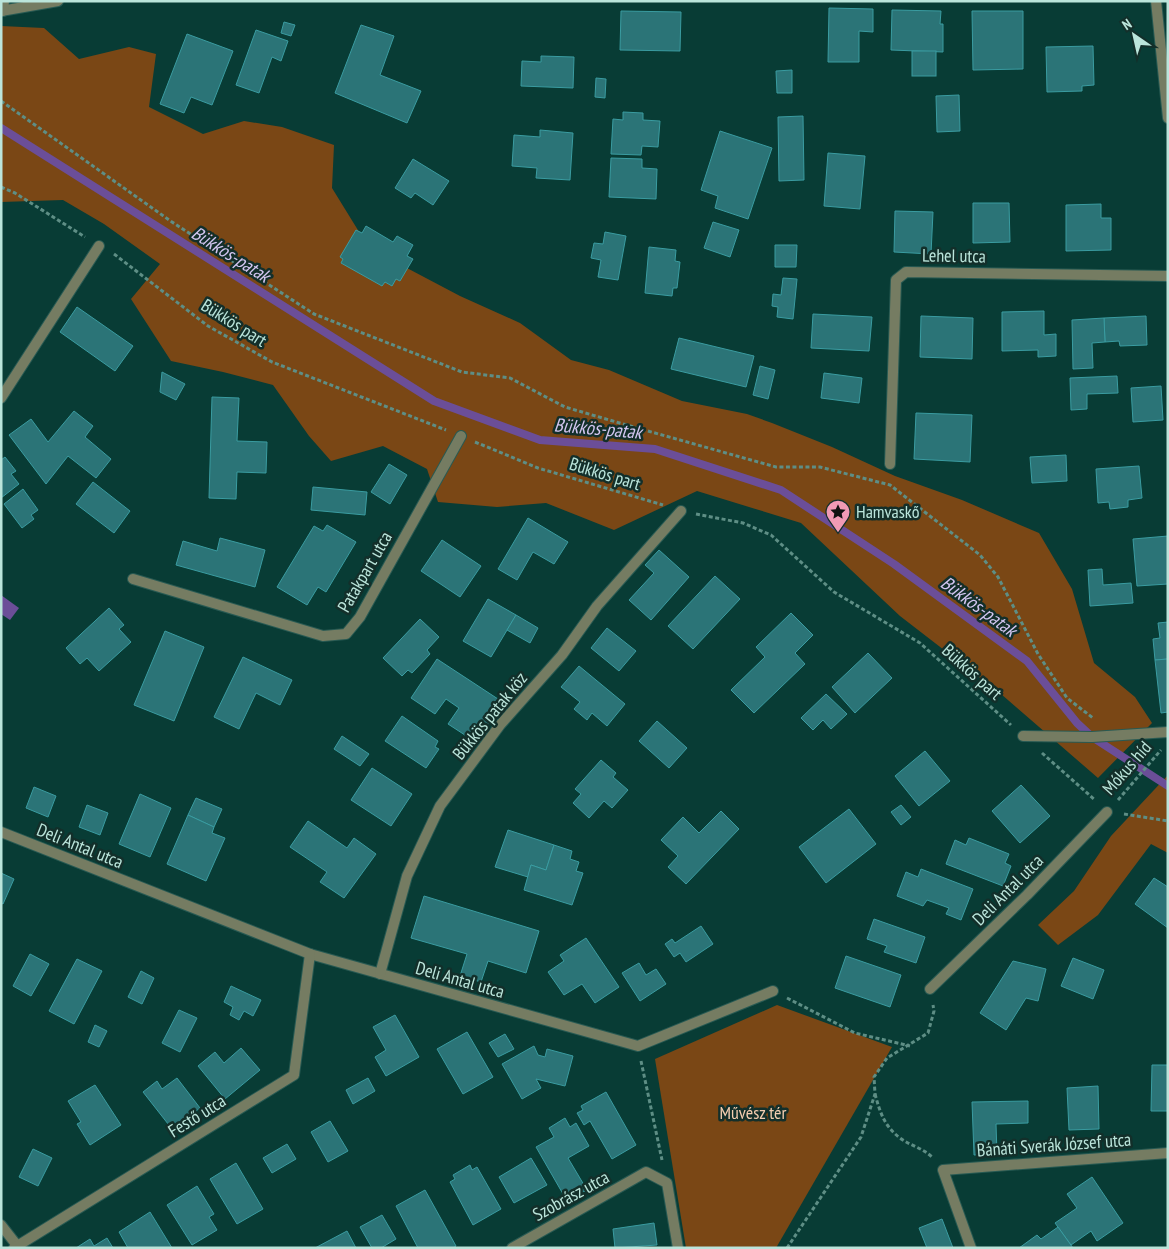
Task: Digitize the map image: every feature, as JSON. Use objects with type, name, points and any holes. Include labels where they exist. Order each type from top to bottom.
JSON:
[{"type":"street","points":[[3,8],[58,1]]},
{"type":"street","points":[[1156,1],[1168,118]]},
{"type":"street","points":[[1,398],[99,246]]},
{"type":"street","name":"Lehel utca","points":[[890,464],[896,280],[906,272],[1168,276]]},
{"type":"street","name":"Patakpart utca","points":[[133,579],[323,636],[346,634],[360,617],[461,436]]},
{"type":"street","name":"Bükkös patak köz","points":[[380,974],[407,876],[440,806],[500,725],[562,655],[597,606],[681,511]]},
{"type":"street","points":[[1023,736],[1092,737],[1168,732]]},
{"type":"street","name":"Deli Antal utca","points":[[930,989],[1027,895],[1107,812]]},
{"type":"street","name":"Deli Antal utca","points":[[1,832],[310,954],[638,1046]]},
{"type":"street","name":"Festő utca","points":[[17,1247],[294,1075],[310,954]]},
{"type":"street","points":[[638,1046],[773,991]]},
{"type":"street","name":"Bánáti Sverák József utca","points":[[943,1170],[1168,1153]]},
{"type":"street","points":[[943,1170],[972,1248]]},
{"type":"street","name":"Szobrász utca","points":[[512,1248],[646,1172],[667,1183]]},
{"type":"street","points":[[667,1183],[678,1248]]},
{"type":"street","points":[[1,1225],[17,1247]]},
{"type":"path","points":[[1,101],[172,222],[314,314],[462,372],[510,378],[565,407],[604,419],[776,467],[820,467],[890,485],[980,555],[998,577],[1038,654],[1068,698],[1090,718],[1099,720]]},
{"type":"path","name":"Bükkös part","points":[[1,187],[15,193],[99,246],[115,254],[208,326],[272,362],[538,468],[681,511],[743,523],[771,535],[834,592],[920,643],[1107,812]]},
{"type":"path","name":"Mókus híd","points":[[1107,812],[1162,749]]},
{"type":"path","points":[[1107,812],[1168,821]]},
{"type":"path","points":[[930,989],[934,1011],[928,1033],[910,1046],[887,1058],[874,1077],[875,1094],[881,1119],[900,1138],[926,1151],[943,1170]]},
{"type":"path","points":[[773,991],[855,1033],[910,1046]]},
{"type":"path","points":[[638,1046],[667,1183]]},
{"type":"path","points":[[787,1248],[861,1137],[875,1094]]},
{"type":"green space","points":[[1,26],[44,28],[79,59],[129,47],[156,54],[149,107],[203,134],[244,121],[282,127],[334,145],[332,188],[369,248],[460,296],[520,323],[571,360],[609,370],[682,401],[747,414],[772,423],[832,447],[895,476],[962,500],[1039,533],[1072,589],[1094,663],[1135,697],[1152,723],[1098,778],[1001,694],[900,616],[801,523],[697,491],[614,530],[546,503],[497,507],[438,502],[427,469],[383,446],[331,461],[309,436],[273,385],[171,361],[131,299],[160,264],[104,224],[63,200],[1,202]]},
{"type":"green space","points":[[1168,775],[1168,853],[1151,844],[1098,915],[1058,945],[1038,925],[1074,891],[1111,836]]},
{"type":"green space","name":"Művész tér","points":[[777,1005],[892,1047],[776,1248],[686,1248],[655,1059]]},
{"type":"shaded area","points":[[1,595],[19,608],[10,620],[1,614]]},
{"type":"building","points":[[829,8],[873,9],[873,32],[859,31],[859,62],[828,62]]},
{"type":"building","points":[[892,10],[941,11],[940,24],[943,24],[943,52],[891,50]]},
{"type":"building","points":[[621,11],[681,12],[680,51],[620,50]]},
{"type":"building","points":[[972,11],[1023,11],[1023,69],[973,70]]},
{"type":"building","points":[[284,22],[295,25],[291,36],[281,33]]},
{"type":"building","points":[[361,25],[394,36],[380,75],[421,91],[407,123],[335,93]]},
{"type":"building","points":[[256,30],[288,41],[281,61],[272,57],[259,93],[236,85]]},
{"type":"building","points":[[187,34],[233,51],[212,105],[191,97],[184,113],[160,104]]},
{"type":"building","points":[[1093,46],[1094,85],[1082,86],[1082,91],[1047,92],[1046,47]]},
{"type":"building","points":[[912,51],[936,51],[936,76],[912,76]]},
{"type":"building","points":[[541,56],[574,57],[573,88],[521,86],[522,61],[541,62]]},
{"type":"building","points":[[792,70],[792,93],[777,93],[776,71]]},
{"type":"building","points":[[596,78],[606,79],[605,98],[595,97]]},
{"type":"building","points":[[959,95],[960,131],[937,132],[936,96]]},
{"type":"building","points":[[623,112],[643,113],[643,120],[660,121],[658,147],[642,146],[641,155],[611,154],[613,119],[623,120]]},
{"type":"building","points":[[803,116],[804,180],[779,181],[778,117]]},
{"type":"building","points":[[540,130],[573,133],[570,180],[536,178],[537,168],[512,166],[514,135],[540,137]]},
{"type":"building","points":[[720,131],[772,148],[748,219],[715,208],[718,196],[701,190]]},
{"type":"building","points":[[828,153],[865,156],[860,209],[824,206]]},
{"type":"building","points":[[611,158],[642,159],[642,168],[657,169],[656,199],[609,197]]},
{"type":"building","points":[[413,159],[449,181],[433,205],[415,193],[411,198],[395,188]]},
{"type":"building","points":[[973,203],[1009,203],[1010,242],[973,243]]},
{"type":"building","points":[[1101,204],[1101,218],[1111,218],[1111,250],[1066,251],[1066,205]]},
{"type":"building","points":[[895,211],[933,212],[931,254],[894,252]]},
{"type":"building","points":[[713,222],[739,230],[730,257],[704,248]]},
{"type":"building","points":[[366,226],[393,242],[397,236],[413,245],[407,256],[413,259],[400,281],[396,279],[392,286],[385,282],[382,286],[341,263],[343,259],[340,257],[356,230],[362,233]]},
{"type":"building","points":[[605,232],[626,236],[618,280],[598,277],[601,260],[591,258],[594,243],[603,244]]},
{"type":"building","points":[[775,245],[797,245],[796,267],[775,267]]},
{"type":"building","points":[[649,247],[676,250],[675,261],[680,262],[677,288],[673,288],[672,296],[645,293]]},
{"type":"building","points":[[783,278],[797,279],[793,319],[777,317],[778,307],[772,306],[773,294],[781,295]]},
{"type":"building","points":[[77,307],[133,346],[115,371],[60,332]]},
{"type":"building","points":[[1044,311],[1044,335],[1056,334],[1056,356],[1038,357],[1038,350],[1002,351],[1002,312]]},
{"type":"building","points":[[813,314],[872,317],[869,351],[811,348]]},
{"type":"building","points":[[921,316],[973,318],[972,359],[920,357]]},
{"type":"building","points":[[1146,316],[1147,345],[1120,346],[1119,341],[1105,342],[1104,318]]},
{"type":"building","points":[[1104,318],[1105,342],[1092,343],[1093,368],[1073,369],[1072,320]]},
{"type":"building","points":[[679,338],[754,356],[746,387],[671,369]]},
{"type":"building","points":[[760,366],[775,370],[768,399],[753,395]]},
{"type":"building","points":[[162,372],[185,384],[176,400],[160,392]]},
{"type":"building","points":[[824,373],[862,378],[859,403],[821,398]]},
{"type":"building","points":[[1117,376],[1118,393],[1087,394],[1087,409],[1071,410],[1070,378]]},
{"type":"building","points":[[1161,386],[1163,420],[1133,422],[1131,388]]},
{"type":"building","points":[[212,397],[239,398],[237,441],[267,442],[266,473],[237,472],[236,499],[209,498]]},
{"type":"building","points":[[74,411],[93,426],[85,437],[111,459],[96,478],[68,456],[46,484],[9,435],[31,419],[48,442]]},
{"type":"building","points":[[916,413],[972,415],[970,462],[914,459]]},
{"type":"building","points":[[1066,455],[1067,481],[1032,483],[1030,457]]},
{"type":"building","points":[[5,457],[16,471],[11,474],[19,484],[1,498],[1,460]]},
{"type":"building","points":[[389,464],[407,475],[390,504],[371,492]]},
{"type":"building","points":[[1139,466],[1142,498],[1128,500],[1128,507],[1110,509],[1109,502],[1098,503],[1096,469]]},
{"type":"building","points":[[93,482],[130,511],[114,533],[76,504]]},
{"type":"building","points":[[313,487],[367,492],[365,515],[311,510]]},
{"type":"building","points":[[23,489],[38,510],[31,515],[34,519],[22,528],[4,504]]},
{"type":"building","points":[[528,518],[568,542],[554,564],[533,552],[517,580],[498,569]]},
{"type":"building","points":[[327,525],[356,542],[326,592],[318,587],[307,605],[277,587],[314,526],[323,531]]},
{"type":"building","points":[[1168,536],[1168,584],[1137,586],[1133,539]]},
{"type":"building","points":[[220,538],[265,550],[255,587],[176,565],[183,541],[217,551]]},
{"type":"building","points":[[442,540],[481,566],[460,597],[421,571]]},
{"type":"building","points":[[659,550],[689,577],[651,620],[629,600],[654,573],[645,565]]},
{"type":"building","points":[[1102,569],[1103,585],[1131,583],[1133,603],[1090,606],[1088,570]]},
{"type":"building","points":[[715,576],[740,599],[693,649],[668,626]]},
{"type":"building","points":[[488,599],[516,615],[491,657],[463,641]]},
{"type":"building","points":[[109,608],[124,625],[119,629],[131,642],[99,671],[87,658],[80,664],[66,648]]},
{"type":"building","points":[[791,613],[813,635],[795,653],[805,664],[754,713],[731,690],[765,657],[756,647]]},
{"type":"building","points":[[516,615],[538,628],[530,643],[507,630]]},
{"type":"building","points":[[420,619],[439,637],[427,650],[430,654],[412,673],[408,670],[402,676],[383,658]]},
{"type":"building","points":[[1168,622],[1168,659],[1155,660],[1153,639],[1160,638],[1158,623]]},
{"type":"building","points":[[607,628],[636,651],[619,671],[591,648]]},
{"type":"building","points":[[165,631],[204,647],[174,721],[134,705]]},
{"type":"building","points":[[868,653],[892,678],[855,713],[832,687]]},
{"type":"building","points":[[243,657],[292,680],[280,705],[256,693],[239,729],[214,717]]},
{"type":"building","points":[[437,659],[498,699],[486,717],[491,720],[483,732],[477,729],[471,739],[448,724],[459,708],[446,699],[435,714],[411,698]]},
{"type":"building","points":[[1168,659],[1168,712],[1161,713],[1155,660]]},
{"type":"building","points":[[579,666],[625,704],[607,726],[592,713],[587,720],[574,709],[580,702],[561,687]]},
{"type":"building","points":[[826,694],[847,714],[831,729],[823,720],[813,730],[801,718]]},
{"type":"building","points":[[402,716],[438,741],[435,747],[439,749],[426,768],[385,741]]},
{"type":"building","points":[[657,721],[687,748],[669,768],[639,741]]},
{"type":"building","points":[[342,736],[369,754],[360,766],[334,749]]},
{"type":"building","points":[[925,751],[950,781],[919,806],[895,776]]},
{"type":"building","points":[[601,760],[616,773],[613,777],[628,790],[612,808],[604,801],[589,818],[573,803],[581,794],[575,789]]},
{"type":"building","points":[[372,768],[412,794],[391,826],[351,800]]},
{"type":"building","points":[[1021,785],[1050,816],[1020,843],[992,811]]},
{"type":"building","points":[[34,787],[56,796],[48,817],[26,808]]},
{"type":"building","points":[[140,794],[171,808],[150,857],[119,844]]},
{"type":"building","points":[[196,798],[222,809],[214,827],[188,815]]},
{"type":"building","points":[[87,805],[108,813],[100,835],[79,827]]},
{"type":"building","points":[[901,805],[911,817],[901,825],[891,812]]},
{"type":"building","points":[[849,809],[876,844],[826,883],[799,847]]},
{"type":"building","points":[[721,811],[739,829],[686,884],[668,867],[678,856],[661,840],[683,817],[699,833]]},
{"type":"building","points":[[188,815],[214,827],[212,833],[225,838],[206,881],[167,864]]},
{"type":"building","points":[[308,821],[347,848],[354,838],[376,854],[344,898],[320,882],[327,872],[290,847]]},
{"type":"building","points":[[508,830],[554,845],[546,870],[531,865],[528,877],[495,867]]},
{"type":"building","points":[[969,838],[1009,854],[1005,863],[1011,866],[1003,886],[946,864],[955,840],[966,845]]},
{"type":"building","points":[[554,845],[572,851],[570,859],[579,862],[576,871],[583,873],[572,905],[524,890],[531,865],[546,870]]},
{"type":"building","points":[[921,869],[973,889],[961,920],[946,914],[949,908],[927,900],[923,906],[897,896],[906,872],[918,877]]},
{"type":"building","points":[[1,873],[14,879],[3,904],[1,903]]},
{"type":"building","points":[[1154,878],[1168,887],[1168,928],[1135,904]]},
{"type":"building","points":[[424,896],[539,931],[526,973],[488,961],[481,982],[460,976],[467,954],[411,938]]},
{"type":"building","points":[[874,919],[925,937],[916,963],[884,952],[887,946],[867,939]]},
{"type":"building","points":[[701,926],[713,944],[686,962],[680,953],[674,957],[665,944],[672,939],[675,943]]},
{"type":"building","points":[[586,938],[619,987],[595,1003],[582,984],[564,995],[548,972],[564,961],[560,955]]},
{"type":"building","points":[[30,954],[49,964],[31,996],[13,986]]},
{"type":"building","points":[[846,956],[901,975],[890,1007],[835,988]]},
{"type":"building","points":[[1073,958],[1104,970],[1093,999],[1061,986]]},
{"type":"building","points":[[77,959],[102,971],[74,1024],[49,1011]]},
{"type":"building","points":[[1013,961],[1046,969],[1038,1001],[1026,998],[1006,1030],[980,1013]]},
{"type":"building","points":[[639,963],[646,975],[656,969],[666,984],[640,1001],[622,973]]},
{"type":"building","points":[[141,971],[154,978],[142,1004],[128,997]]},
{"type":"building","points":[[231,986],[261,1000],[253,1016],[244,1011],[239,1020],[230,1015],[233,1007],[224,1002]]},
{"type":"building","points":[[179,1010],[197,1018],[180,1052],[162,1043]]},
{"type":"building","points":[[395,1015],[419,1057],[386,1076],[375,1057],[386,1050],[373,1027]]},
{"type":"building","points":[[95,1025],[107,1031],[99,1047],[88,1042]]},
{"type":"building","points":[[467,1032],[493,1077],[463,1094],[437,1049]]},
{"type":"building","points":[[505,1034],[514,1049],[498,1057],[489,1043]]},
{"type":"building","points":[[534,1046],[538,1055],[545,1057],[547,1049],[573,1056],[565,1086],[536,1079],[541,1088],[522,1099],[502,1064]]},
{"type":"building","points":[[241,1048],[260,1070],[225,1099],[198,1066],[215,1052],[224,1063]]},
{"type":"building","points":[[1152,1065],[1168,1065],[1168,1111],[1151,1111]]},
{"type":"building","points":[[177,1078],[200,1108],[172,1129],[143,1092],[157,1081],[162,1089]]},
{"type":"building","points":[[368,1078],[375,1091],[353,1104],[346,1090]]},
{"type":"building","points":[[95,1085],[121,1125],[90,1145],[77,1124],[81,1122],[68,1101]]},
{"type":"building","points":[[1098,1086],[1099,1129],[1069,1130],[1067,1088]]},
{"type":"building","points":[[606,1092],[636,1145],[612,1159],[590,1121],[584,1125],[577,1113],[583,1110],[581,1106]]},
{"type":"building","points":[[1028,1101],[1028,1123],[996,1124],[997,1154],[974,1155],[972,1102]]},
{"type":"building","points":[[565,1118],[570,1127],[576,1123],[589,1146],[568,1158],[587,1190],[567,1201],[536,1147],[554,1137],[549,1128]]},
{"type":"building","points":[[330,1121],[348,1151],[328,1162],[311,1132]]},
{"type":"building","points":[[287,1144],[296,1159],[272,1173],[263,1158]]},
{"type":"building","points":[[33,1149],[52,1158],[38,1186],[19,1177]]},
{"type":"building","points":[[531,1158],[547,1185],[514,1203],[499,1177]]},
{"type":"building","points":[[236,1163],[263,1209],[237,1224],[210,1179]]},
{"type":"building","points":[[470,1165],[472,1170],[477,1167],[501,1209],[473,1225],[450,1182],[455,1179],[453,1175]]},
{"type":"building","points":[[1092,1177],[1123,1223],[1097,1241],[1091,1231],[1071,1245],[1055,1223],[1077,1208],[1067,1194]]},
{"type":"building","points":[[197,1186],[214,1214],[209,1217],[217,1230],[192,1245],[167,1205]]},
{"type":"building","points":[[425,1190],[456,1246],[453,1248],[418,1248],[396,1206]]},
{"type":"building","points":[[150,1212],[172,1248],[128,1248],[119,1232]]},
{"type":"building","points":[[382,1215],[396,1239],[381,1248],[372,1248],[360,1227]]},
{"type":"building","points":[[942,1219],[953,1248],[927,1248],[919,1228]]},
{"type":"building","points":[[654,1223],[657,1245],[615,1248],[613,1229]]},
{"type":"building","points":[[1058,1227],[1073,1248],[1019,1248],[1037,1235],[1041,1239]]},
{"type":"building","points":[[347,1231],[356,1248],[315,1248]]},
{"type":"building","points":[[107,1238],[113,1248],[76,1248],[90,1239],[94,1246]]},
{"type":"waterway","name":"Bükkös-patak","points":[[1,128],[434,401],[540,440],[655,449],[781,490],[894,564],[1027,661],[1077,723],[1092,737],[1168,786]]},
{"type":"place","name":"Hamvaskő","points":[[838,533]]}]
